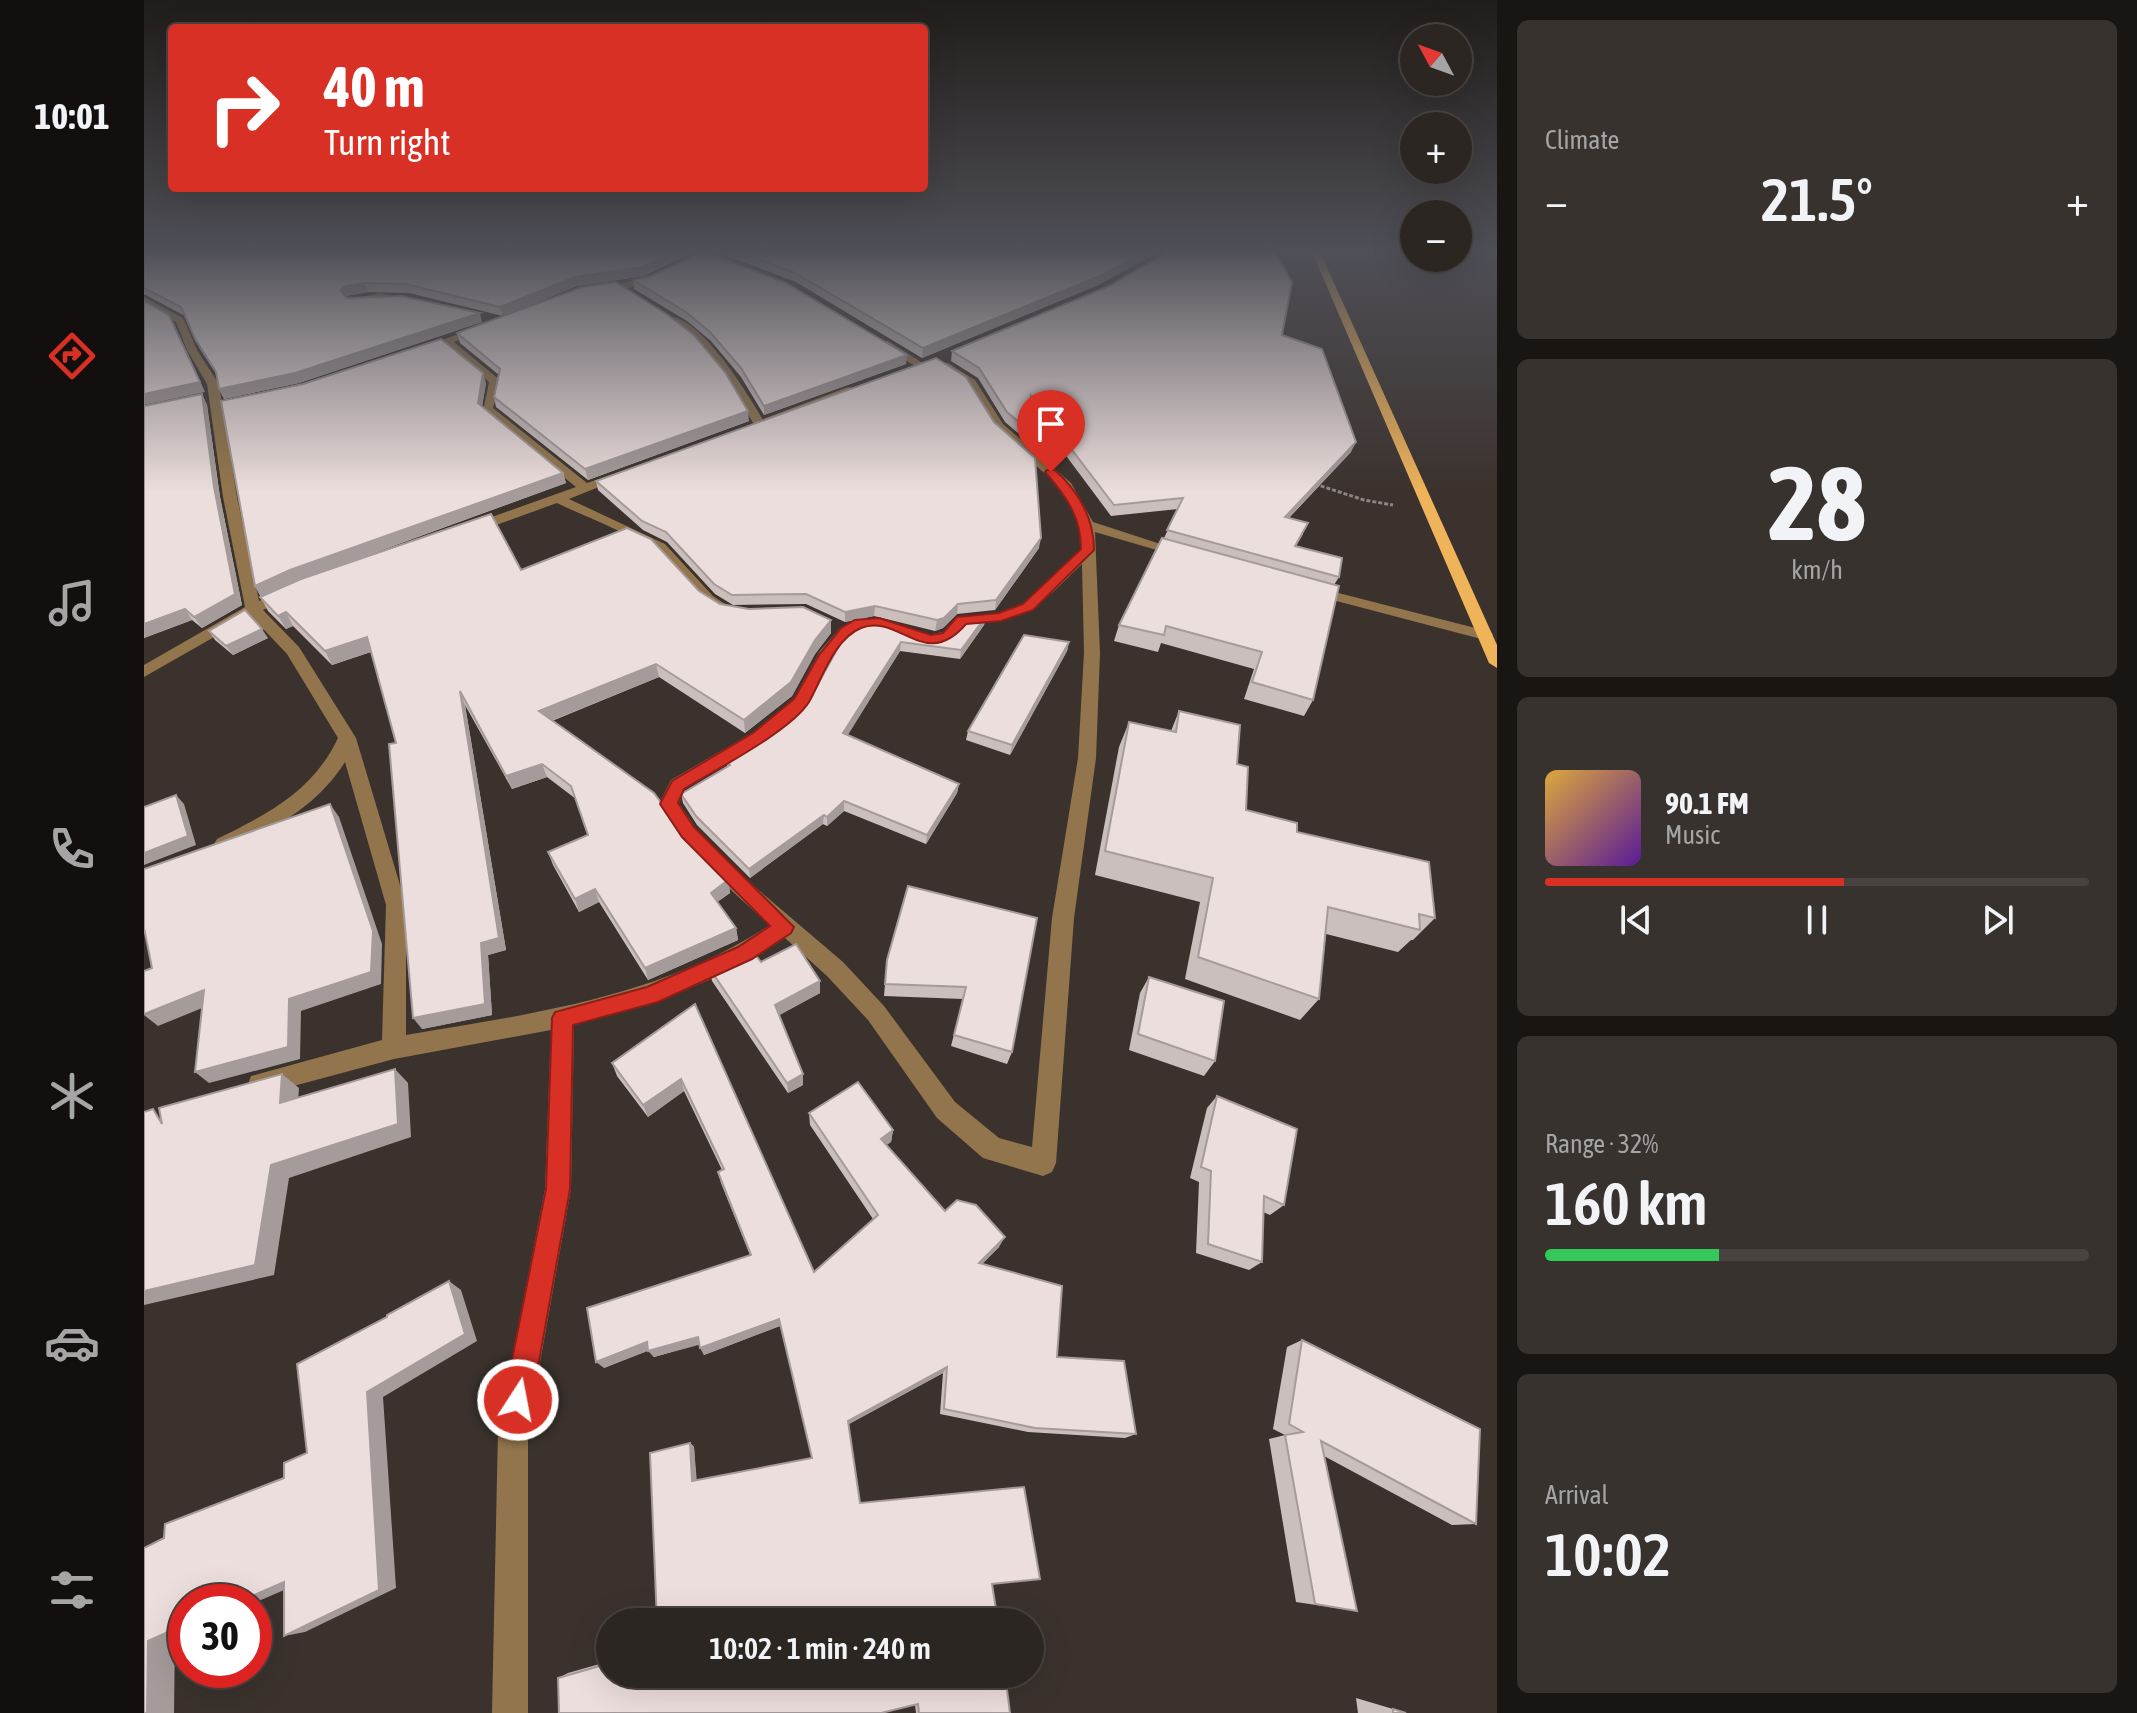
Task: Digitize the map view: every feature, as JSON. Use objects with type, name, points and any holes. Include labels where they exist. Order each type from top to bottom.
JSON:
[{"type":"main road","points":[[1351,332],[1497,663]]},
{"type":"street","points":[[185,332],[213,384],[230,497],[253,609],[293,651],[347,738],[396,905],[394,1048]]},
{"type":"street","points":[[404,355],[475,332]]},
{"type":"street","points":[[688,332],[716,353],[734,375],[752,425],[864,385]]},
{"type":"street","points":[[873,336],[971,382],[999,426],[1066,486],[1088,525],[1092,653],[1087,758],[1063,918],[1043,1163],[992,1149],[946,1110],[876,1013],[835,969],[784,927],[688,832],[669,804],[678,785],[758,737],[800,702],[840,628],[879,622],[930,639],[948,636],[962,620],[1001,617],[1028,607],[1088,550]]},
{"type":"street","points":[[447,341],[495,381],[487,409],[585,488]]},
{"type":"street","points":[[907,370],[955,353]]},
{"type":"street","points":[[201,399],[232,404]]},
{"type":"street","points":[[455,534],[639,469]]},
{"type":"street","points":[[557,498],[660,547],[708,599],[728,612],[739,613]]},
{"type":"street","points":[[1088,525],[1204,561]]},
{"type":"street","points":[[1290,585],[1485,635]]},
{"type":"street","points":[[144,672],[253,609],[302,587]]},
{"type":"street","points":[[202,853],[276,819],[313,793],[338,763],[347,738]]},
{"type":"street","points":[[232,1092],[394,1048],[563,1018],[651,995],[745,953],[784,927]]},
{"type":"street","points":[[510,1713],[513,1430],[558,1189],[563,1018]]},
{"type":"path","points":[[1307,481],[1364,500],[1430,510]]},
{"type":"building","points":[[144,332],[177,332],[200,382],[144,394]]},
{"type":"building","points":[[192,332],[422,332],[295,373],[219,389],[216,372]]},
{"type":"building","points":[[690,332],[725,372],[748,411],[585,469],[494,397],[500,369],[457,333]]},
{"type":"building","points":[[710,332],[868,332],[907,355],[764,406],[741,368]]},
{"type":"building","points":[[896,332],[962,332],[923,348]]},
{"type":"building","points":[[998,332],[1283,332],[1282,335],[1322,349],[1356,442],[1285,517],[1308,523],[1295,546],[1342,558],[1339,577],[1167,530],[1183,498],[1114,505],[1031,396],[1034,435],[1007,412],[979,368],[952,351]]},
{"type":"building","points":[[441,339],[483,373],[478,403],[563,473],[290,570],[255,586],[221,401],[303,384]]},
{"type":"building","points":[[936,358],[966,377],[994,422],[1035,458],[1041,538],[996,600],[958,604],[944,618],[937,620],[875,606],[845,612],[806,594],[732,595],[714,584],[666,532],[642,521],[596,481]]},
{"type":"building","points":[[202,394],[214,487],[235,594],[194,617],[185,609],[144,624],[144,406]]},
{"type":"building","points":[[491,514],[521,570],[627,528],[651,539],[699,591],[720,604],[749,609],[803,607],[831,620],[815,640],[791,682],[744,720],[656,664],[539,711],[654,793],[691,843],[728,880],[711,893],[736,928],[645,968],[595,889],[575,899],[548,852],[588,835],[571,786],[542,764],[506,776],[460,691],[499,938],[481,943],[485,1004],[413,1018],[389,744],[396,743],[367,637],[325,651],[286,612],[278,616],[260,597],[301,579]]},
{"type":"building","points":[[1162,538],[1339,586],[1313,700],[1252,682],[1262,652],[1166,626],[1164,635],[1119,625]]},
{"type":"building","points":[[245,610],[262,629],[226,646],[209,631]]},
{"type":"building","points":[[986,616],[961,650],[901,642],[843,733],[959,784],[927,835],[844,801],[827,817],[824,815],[749,869],[696,816],[681,794],[767,739],[763,736],[814,691],[844,637],[862,622],[887,622],[925,636],[939,636],[954,631],[970,618]]},
{"type":"building","points":[[1024,635],[1069,642],[1012,745],[968,731]]},
{"type":"building","points":[[1179,711],[1240,725],[1237,764],[1248,767],[1246,810],[1297,823],[1297,832],[1429,862],[1435,918],[1419,914],[1420,930],[1328,907],[1319,999],[1198,957],[1213,878],[1105,851],[1129,722],[1176,732]]},
{"type":"building","points":[[176,795],[188,836],[144,853],[144,807]]},
{"type":"building","points":[[330,804],[373,931],[371,972],[289,999],[288,1047],[195,1072],[204,990],[144,1014],[144,971],[152,968],[144,928],[144,869]]},
{"type":"building","points":[[908,886],[1037,918],[1012,1052],[954,1035],[966,987],[885,984],[887,960]]},
{"type":"building","points":[[796,944],[820,981],[775,1005],[803,1074],[787,1083],[710,969],[751,949],[761,962]]},
{"type":"building","points":[[1149,977],[1224,1001],[1215,1061],[1138,1034]]},
{"type":"building","points":[[695,1004],[814,1272],[878,1215],[809,1113],[858,1082],[893,1130],[881,1139],[945,1211],[957,1200],[976,1205],[1005,1237],[979,1263],[1062,1286],[1057,1357],[1124,1361],[1136,1434],[1035,1428],[944,1409],[947,1367],[848,1421],[860,1503],[1024,1487],[1040,1579],[992,1584],[996,1608],[656,1608],[650,1453],[690,1443],[692,1481],[812,1458],[779,1319],[700,1348],[698,1337],[648,1351],[647,1342],[596,1362],[587,1308],[751,1255],[718,1172],[724,1169],[681,1079],[643,1105],[612,1063]]},
{"type":"building","points":[[395,1069],[398,1124],[271,1165],[255,1265],[144,1291],[144,1112],[153,1109],[162,1124],[159,1108],[282,1074],[280,1103]]},
{"type":"building","points":[[1217,1096],[1297,1129],[1284,1205],[1264,1196],[1262,1262],[1208,1244],[1211,1171],[1201,1167]]},
{"type":"building","points":[[449,1281],[465,1334],[367,1392],[379,1590],[284,1636],[284,1582],[272,1587],[272,1584],[168,1584],[168,1632],[148,1641],[147,1713],[144,1713],[144,1548],[164,1538],[165,1524],[284,1478],[284,1463],[307,1453],[297,1364]]},
{"type":"building","points":[[1302,1340],[1480,1429],[1476,1524],[1321,1441],[1357,1611],[1315,1604],[1285,1435],[1303,1432],[1289,1424]]},
{"type":"building","points":[[596,1667],[596,1688],[1007,1688],[1010,1713],[919,1713],[918,1704],[881,1713],[559,1713],[558,1678]]},
{"type":"route","points":[[518,1400],[558,1189],[563,1018],[651,995],[745,953],[784,927],[734,881],[688,832],[669,804],[678,785],[758,737],[800,702],[826,655],[846,631],[860,623],[879,622],[930,639],[948,636],[962,620],[1001,617],[1028,607],[1088,550],[1088,525],[1066,486],[1051,472]]}]
